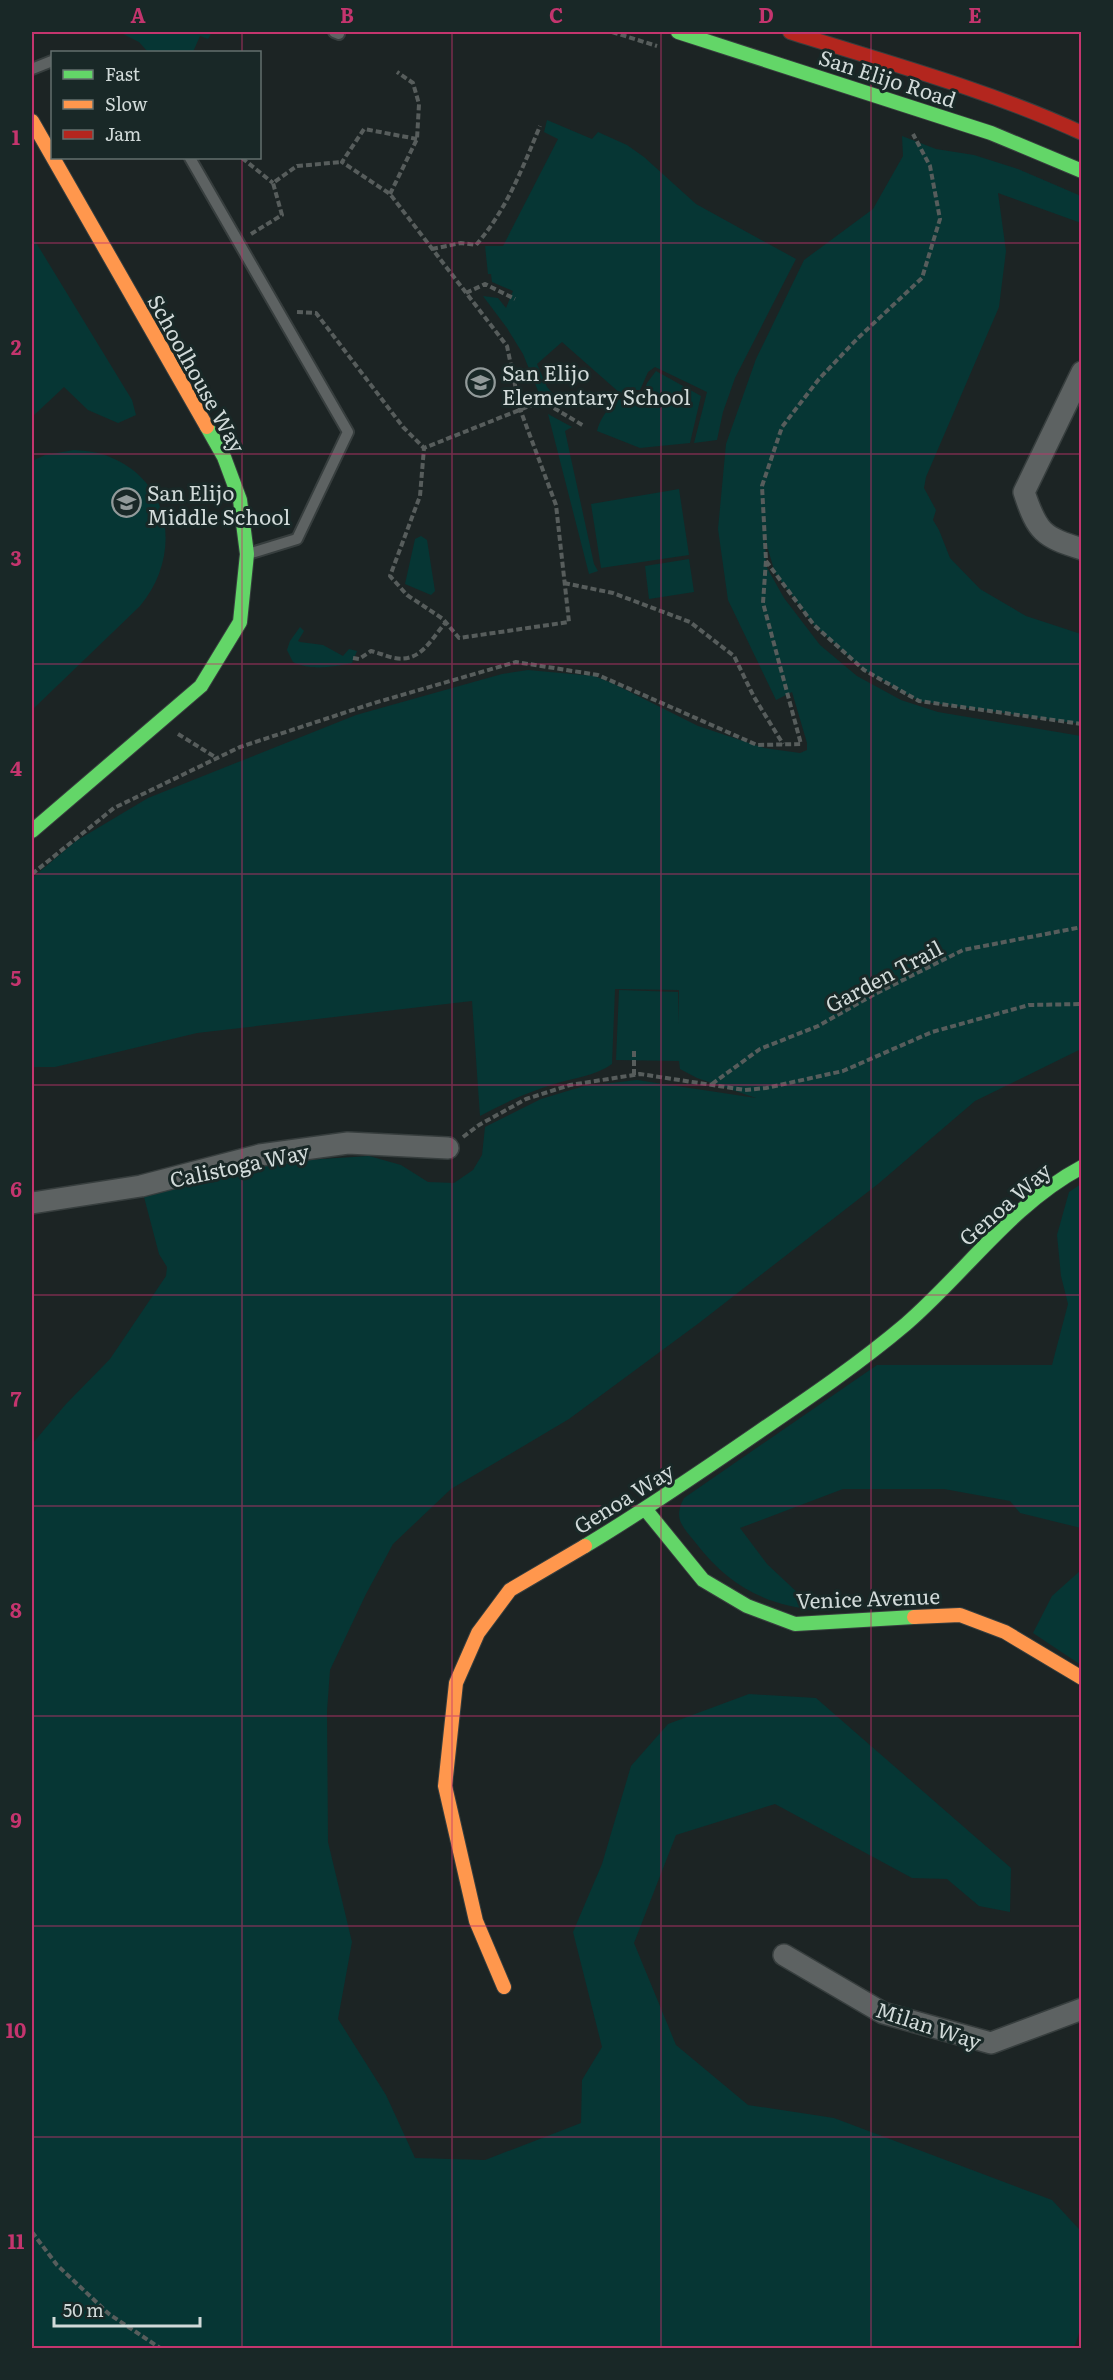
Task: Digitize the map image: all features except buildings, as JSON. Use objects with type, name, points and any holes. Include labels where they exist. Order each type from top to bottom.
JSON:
[{"type":"street","name":"San Elijo Road","points":[[678,32],[991,133],[1082,171]]},
{"type":"street","name":"San Elijo Road","points":[[790,32],[947,82],[1052,119],[1082,133]]},
{"type":"street","name":"Schoolhouse Way","points":[[32,121],[51,154]]},
{"type":"street","name":"Schoolhouse Way","points":[[32,831],[201,686],[240,622],[248,554],[240,500],[224,457],[54,159]]},
{"type":"street","points":[[1082,372],[1024,492],[1032,518],[1051,540],[1082,549]]},
{"type":"street","name":"Calistoga Way","points":[[32,1203],[141,1186],[260,1155],[348,1143],[448,1148]]},
{"type":"street","name":"Genoa Way","points":[[504,1987],[476,1922],[445,1786],[456,1683],[478,1633],[510,1590],[646,1510],[827,1385],[907,1323],[1010,1221],[1063,1177],[1082,1167]]},
{"type":"street","name":"Venice Avenue","points":[[646,1510],[703,1580],[747,1606],[795,1624],[960,1615],[1005,1632],[1082,1678]]},
{"type":"street","name":"Milan Way","points":[[784,1955],[883,2013],[991,2043],[1082,2009]]},
{"type":"lane","points":[[32,69],[51,61]]},
{"type":"lane","points":[[191,159],[348,432],[297,539],[248,554]]},
{"type":"path","points":[[390,194],[417,139],[419,104],[413,83],[397,72]]},
{"type":"path","points":[[432,249],[460,243],[476,245],[500,214],[515,186],[540,126]]},
{"type":"path","points":[[32,874],[114,808],[240,747],[374,703],[516,663],[598,675],[757,745],[801,744],[763,603],[766,560],[762,486],[782,427],[819,379],[922,278],[940,219],[930,166],[909,127],[920,130]]},
{"type":"path","points":[[342,162],[364,129],[417,139]]},
{"type":"path","points":[[243,159],[273,183],[282,215],[252,234]]},
{"type":"path","points":[[273,183],[297,166],[342,162],[390,194],[507,346],[520,409],[556,505],[569,622],[459,638],[446,622],[407,595],[390,576],[420,496],[424,448],[403,427],[316,314],[297,312]]},
{"type":"path","points":[[466,293],[485,284],[516,299]]},
{"type":"path","points":[[424,448],[542,401],[584,426]]},
{"type":"path","points":[[766,560],[814,625],[864,670],[919,701],[1082,724]]},
{"type":"path","points":[[564,583],[613,593],[690,622],[734,656],[754,697],[784,745]]},
{"type":"path","points":[[353,658],[359,659],[371,651],[396,658],[411,657],[424,651],[446,622]]},
{"type":"path","points":[[160,721],[194,746],[216,758]]},
{"type":"path","name":"Garden Trail","points":[[711,1084],[760,1049],[818,1026],[873,995],[963,950],[1082,927]]},
{"type":"path","points":[[479,1125],[526,1099],[570,1084],[634,1075],[745,1090],[777,1085],[843,1071],[932,1032],[1029,1005],[1082,1004]]},
{"type":"path","points":[[634,1049],[634,1075]]},
{"type":"path","points":[[32,2232],[57,2265],[109,2314],[160,2349]]},
{"type":"shaded area","points":[[122,32],[212,32],[208,39],[200,36],[193,51],[147,51],[139,42]]},
{"type":"shaded area","points":[[547,120],[592,139],[598,132],[627,145],[644,157],[696,204],[796,259],[735,378],[723,412],[717,440],[694,443],[707,392],[655,367],[648,372],[640,390],[631,390],[621,394],[562,342],[537,364],[547,387],[560,402],[558,407],[538,391],[523,354],[483,296],[498,298],[506,308],[513,291],[492,282],[491,274],[488,274],[485,246],[503,246],[558,139],[544,132]]},
{"type":"shaded area","points":[[902,136],[936,149],[974,155],[1018,169],[1081,196],[1081,223],[998,193],[1006,251],[999,307],[926,477],[924,488],[936,510],[933,520],[950,558],[980,589],[1026,616],[1081,634],[1081,724],[919,701],[864,670],[814,625],[775,573],[765,539],[766,566],[784,598],[820,645],[857,676],[901,700],[938,712],[1081,736],[1081,1049],[975,1101],[878,1184],[699,1323],[569,1419],[451,1489],[393,1544],[330,1670],[327,1711],[328,1842],[352,1942],[338,2019],[386,2095],[415,2158],[485,2160],[581,2123],[582,2080],[602,2047],[573,1932],[602,1864],[631,1766],[668,1724],[749,1694],[816,1698],[1011,1868],[1010,1912],[979,1906],[947,1879],[912,1878],[775,1804],[676,1835],[634,1943],[676,2045],[748,2105],[834,2118],[1052,2200],[1079,2229],[1081,2238],[1081,2327],[1074,2348],[32,2348],[32,1444],[66,1404],[110,1359],[166,1276],[167,1267],[159,1254],[144,1197],[254,1167],[290,1161],[369,1156],[401,1165],[428,1182],[454,1183],[473,1170],[482,1155],[485,1127],[541,1099],[584,1086],[637,1080],[756,1098],[697,1078],[680,1069],[679,1061],[616,1060],[619,990],[678,992],[679,1025],[679,990],[615,989],[612,1064],[592,1074],[525,1094],[480,1116],[472,1001],[197,1033],[55,1067],[32,1067],[32,878],[76,841],[148,798],[356,715],[502,674],[528,670],[594,676],[698,726],[764,748],[800,753],[807,750],[792,692],[776,700],[728,600],[718,529],[726,444],[756,359],[804,260],[873,209],[903,156]]},
{"type":"shaded area","points":[[32,236],[132,400],[136,415],[118,423],[88,410],[64,387],[32,417]]},
{"type":"shaded area","points":[[656,371],[701,396],[690,443],[640,448],[597,431],[608,410],[620,399],[643,394],[647,383]]},
{"type":"shaded area","points":[[548,414],[572,427],[565,431],[594,564],[598,571],[589,574]]},
{"type":"shaded area","points":[[74,450],[110,457],[131,469],[147,484],[158,503],[164,523],[165,545],[162,566],[153,587],[140,606],[32,710],[32,461],[45,455]]},
{"type":"shaded area","points":[[679,489],[689,555],[601,568],[591,504]]},
{"type":"shaded area","points":[[421,536],[427,540],[435,591],[431,595],[405,584],[415,539]]},
{"type":"shaded area","points":[[689,559],[694,592],[649,599],[645,566]]},
{"type":"shaded area","points":[[300,627],[304,631],[298,641],[300,642],[323,645],[343,656],[349,649],[357,651],[352,663],[330,667],[307,667],[293,662],[287,650],[290,641]]},
{"type":"shaded area","points":[[1081,1184],[1081,1528],[1020,1513],[1010,1501],[944,1489],[843,1489],[740,1528],[767,1564],[816,1610],[779,1603],[763,1597],[748,1590],[720,1570],[680,1522],[679,1511],[684,1498],[877,1365],[1052,1365],[1068,1304],[1061,1276],[1057,1235],[1069,1192]]},
{"type":"shaded area","points":[[1081,1570],[1081,1665],[1033,1633],[1052,1596]]},
{"type":"traffic: fast","points":[[678,32],[991,133],[1082,171]]},
{"type":"traffic: fast","points":[[32,831],[201,686],[240,622],[247,554],[240,500],[224,457],[207,427]]},
{"type":"traffic: fast","points":[[585,1546],[695,1475],[871,1352],[928,1304],[1011,1219],[1057,1182],[1082,1167]]},
{"type":"traffic: fast","points":[[646,1510],[703,1580],[747,1606],[795,1624],[914,1617]]},
{"type":"traffic: slow","points":[[32,121],[51,154]]},
{"type":"traffic: slow","points":[[54,159],[207,427]]},
{"type":"traffic: slow","points":[[504,1987],[476,1921],[445,1786],[456,1683],[478,1633],[510,1590],[585,1546]]},
{"type":"traffic: slow","points":[[914,1617],[960,1615],[1005,1632],[1082,1678]]},
{"type":"traffic: jam","points":[[790,32],[975,90],[1082,133]]},
{"type":"place","name":"San Elijo Elementary School","points":[[481,383]]},
{"type":"place","name":"San Elijo Middle School","points":[[126,503]]}]
